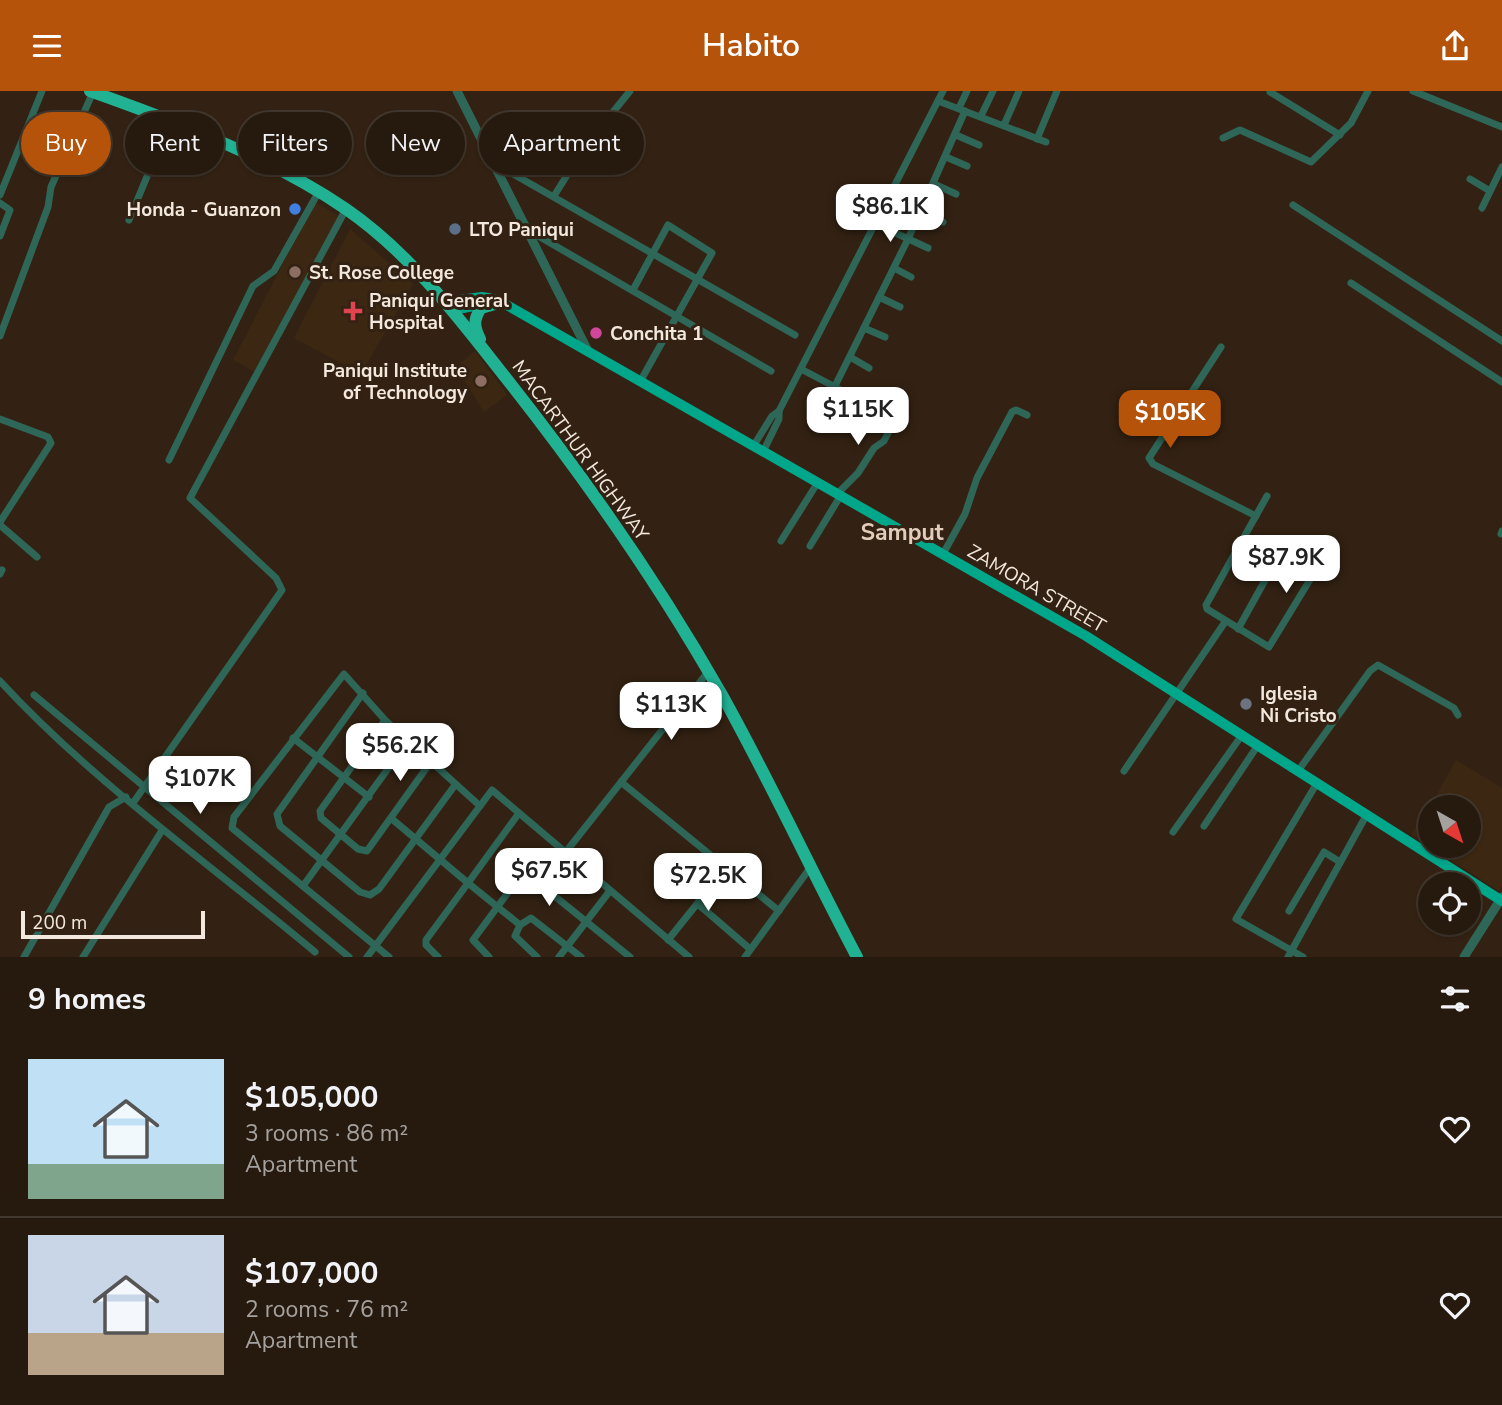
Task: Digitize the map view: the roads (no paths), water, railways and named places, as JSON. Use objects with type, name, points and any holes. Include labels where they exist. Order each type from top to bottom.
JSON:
[{"type":"highway","name":"MACARTHUR HIGHWAY","points":[[92,92],[146,112]]},
{"type":"highway","name":"MACARTHUR HIGHWAY","points":[[224,145],[346,209],[406,259],[449,306],[488,356],[636,557],[709,672],[857,957]]},
{"type":"highway","points":[[488,356],[475,320],[481,308],[498,303]]},
{"type":"main road","points":[[449,306],[498,303]]},
{"type":"main road","name":"ZAMORA STREET","points":[[498,303],[641,380],[943,554],[1178,694],[1501,900]]},
{"type":"street","points":[[0,195],[41,91]]},
{"type":"street","points":[[457,91],[479,134]]},
{"type":"street","points":[[554,197],[583,148],[630,91]]},
{"type":"street","points":[[759,447],[769,439],[779,411],[943,91]]},
{"type":"street","points":[[835,386],[956,135],[967,91]]},
{"type":"street","points":[[981,116],[993,91]]},
{"type":"street","points":[[1003,125],[1019,91]]},
{"type":"street","points":[[938,101],[1042,140],[1057,91]]},
{"type":"street","points":[[1223,138],[1240,130],[1311,162],[1354,118],[1368,91]]},
{"type":"street","points":[[1413,91],[1502,127]]},
{"type":"street","points":[[0,336],[48,207],[51,187],[92,92]]},
{"type":"street","points":[[1270,92],[1340,135]]},
{"type":"street","points":[[956,135],[979,145]]},
{"type":"street","points":[[946,157],[967,166]]},
{"type":"street","points":[[1482,208],[1502,167]]},
{"type":"street","points":[[130,220],[148,175]]},
{"type":"street","points":[[500,175],[588,351]]},
{"type":"street","points":[[515,175],[795,335]]},
{"type":"street","points":[[1470,179],[1490,191]]},
{"type":"street","points":[[934,184],[956,194]]},
{"type":"street","points":[[169,460],[254,286],[274,271],[318,193]]},
{"type":"street","points":[[0,203],[10,210],[0,236]]},
{"type":"street","points":[[1293,205],[1502,341]]},
{"type":"street","points":[[133,803],[282,590],[276,578],[190,498],[346,209]]},
{"type":"street","points":[[921,210],[943,222]]},
{"type":"street","points":[[876,224],[928,248]]},
{"type":"street","points":[[633,290],[664,228],[670,225],[712,253],[641,380]]},
{"type":"street","points":[[528,230],[771,370]]},
{"type":"street","points":[[894,268],[911,277]]},
{"type":"street","points":[[1351,283],[1502,382]]},
{"type":"street","points":[[879,297],[900,307]]},
{"type":"street","points":[[864,328],[885,337]]},
{"type":"street","points":[[1221,347],[1149,458],[1153,464],[1256,516]]},
{"type":"street","points":[[850,357],[869,368]]},
{"type":"street","points":[[801,369],[856,398]]},
{"type":"street","points":[[759,447],[761,434],[779,411]]},
{"type":"street","points":[[943,554],[1012,412],[1027,415]]},
{"type":"street","points":[[810,546],[839,494],[858,473],[874,448],[884,441],[898,414]]},
{"type":"street","points":[[0,419],[48,437],[51,443],[0,524],[37,557]]},
{"type":"street","points":[[761,434],[769,439]]},
{"type":"street","points":[[781,541],[818,482]]},
{"type":"street","points":[[1267,496],[1206,605],[1225,622],[1265,646],[1272,645],[1322,560]]},
{"type":"street","points":[[1238,629],[1288,539]]},
{"type":"street","points":[[1124,771],[1225,622]]},
{"type":"street","points":[[1298,771],[1377,664],[1454,708],[1458,715]]},
{"type":"street","points":[[565,853],[709,672]]},
{"type":"street","points":[[390,957],[232,828],[234,817],[340,676],[347,674],[385,720],[480,806]]},
{"type":"street","points":[[0,681],[57,740],[133,803],[161,832],[202,858],[315,952]]},
{"type":"street","points":[[363,693],[276,818],[280,826],[360,892],[370,895],[379,889],[455,785]]},
{"type":"street","points":[[34,695],[348,957]]},
{"type":"street","points":[[385,720],[319,814],[358,849],[367,851],[430,763]]},
{"type":"street","points":[[1138,733],[1147,739]]},
{"type":"street","points":[[1173,832],[1242,735]]},
{"type":"street","points":[[293,738],[369,797]]},
{"type":"street","points":[[303,886],[408,741]]},
{"type":"street","points":[[1204,826],[1258,745]]},
{"type":"street","points":[[621,782],[779,911]]},
{"type":"street","points":[[1303,957],[1290,954],[1236,919],[1317,783]]},
{"type":"street","points":[[367,957],[494,790],[689,957]]},
{"type":"street","points":[[24,957],[109,807],[126,797]]},
{"type":"street","points":[[438,957],[426,945],[426,940],[519,813]]},
{"type":"street","points":[[1290,954],[1367,814]]},
{"type":"street","points":[[392,818],[520,925]]},
{"type":"street","points":[[83,957],[161,832]]},
{"type":"street","points":[[1289,911],[1324,852],[1340,862]]},
{"type":"street","points":[[744,957],[810,868]]},
{"type":"street","points":[[668,940],[725,869]]},
{"type":"street","points":[[489,957],[473,940],[496,906],[521,875],[526,873],[630,957]]},
{"type":"street","points":[[559,957],[610,892]]},
{"type":"street","points":[[1464,957],[1501,900]]},
{"type":"street","points":[[698,904],[750,949]]},
{"type":"street","points":[[537,957],[516,940],[520,925],[534,918],[581,957]]},
{"type":"place","name":"Honda - Guanzon","points":[[295,209]]},
{"type":"place","name":"LTO Paniqui","points":[[455,229]]},
{"type":"place","name":"St. Rose College","points":[[295,272]]},
{"type":"place","name":"Paniqui General Hospital","points":[[353,311]]},
{"type":"place","name":"Conchita 1","points":[[596,333]]},
{"type":"place","name":"Paniqui Institute of Technology","points":[[481,381]]},
{"type":"place","name":"Iglesia Ni Cristo","points":[[1246,704]]},
{"type":"district","name":"Samput","points":[[902,532]]}]
